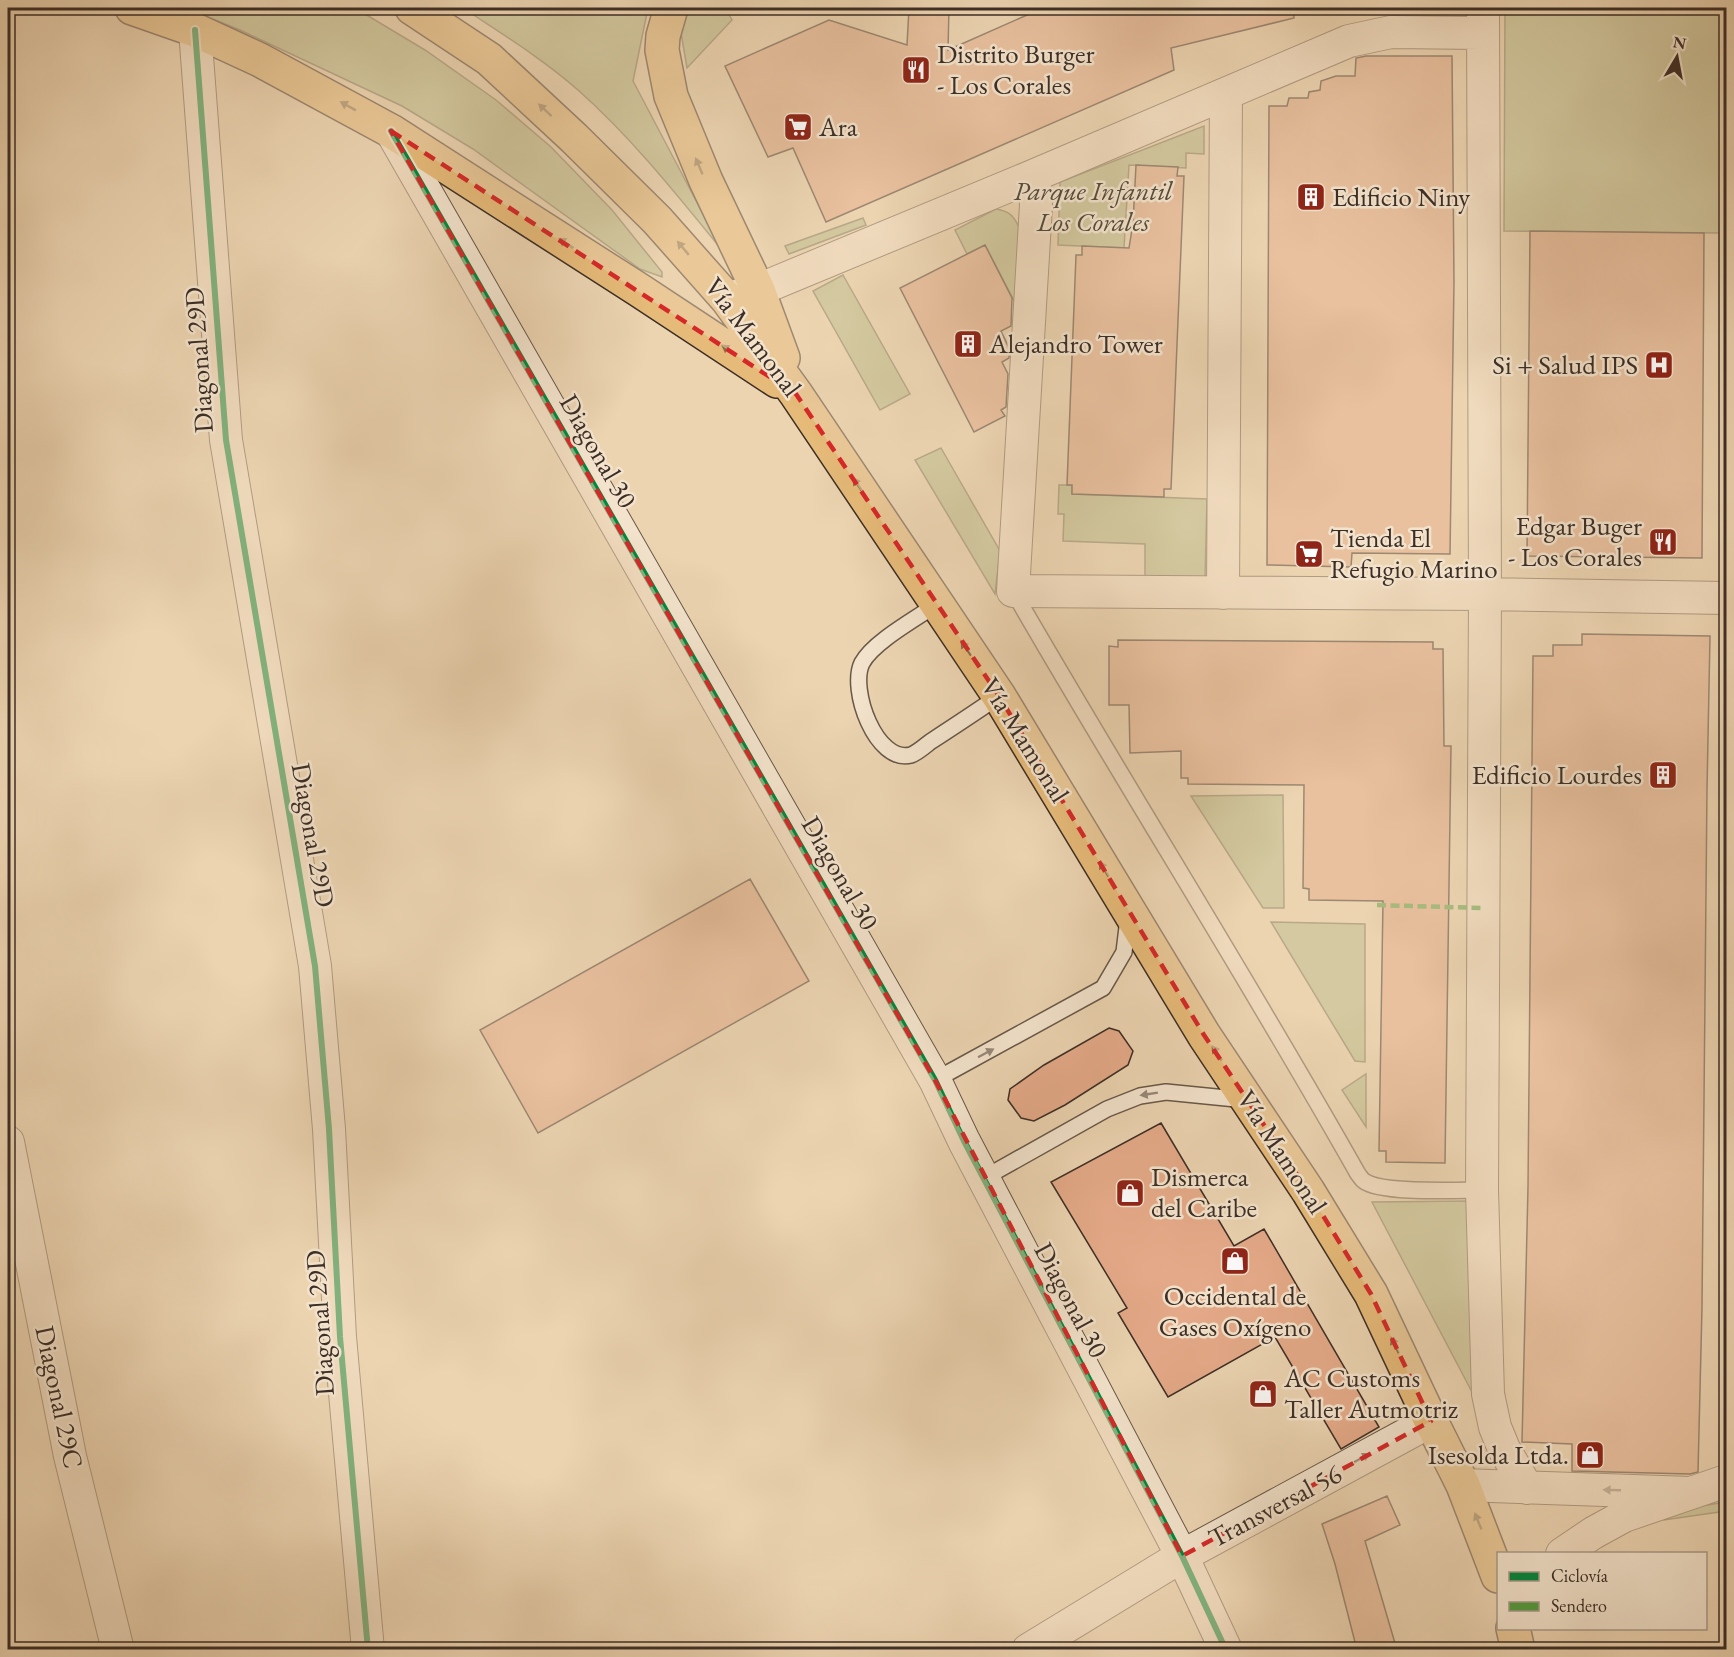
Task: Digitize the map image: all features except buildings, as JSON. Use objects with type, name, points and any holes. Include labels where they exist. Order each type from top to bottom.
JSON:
[{"type":"main road","points":[[132,8],[195,30],[260,60],[391,130],[796,394]]},
{"type":"main road","name":"Vía Mamonal","points":[[412,8],[489,59],[657,220],[727,300],[796,394],[999,696],[1204,1035],[1308,1191],[1371,1294],[1463,1485],[1497,1573]]},
{"type":"main road","points":[[671,8],[663,36],[662,50],[671,96],[706,181],[758,290],[796,394]]},
{"type":"main road","points":[[1514,1630],[1518,1650]]},
{"type":"street","points":[[727,300],[758,290],[1028,178],[1349,41],[1391,32],[1483,20],[1485,594],[1482,1190],[1488,1394],[1495,1426],[1504,1449],[1527,1488]]},
{"type":"street","name":"Diagonal 29D","points":[[195,30],[226,440],[315,966],[329,1129],[340,1337],[368,1650]]},
{"type":"street","points":[[1223,593],[1226,95]]},
{"type":"street","name":"Diagonal 30","points":[[391,130],[934,1080],[1182,1556],[1226,1650]]},
{"type":"street","points":[[1028,178],[1035,188],[1036,205],[1013,591],[1726,598]]},
{"type":"street","name":"Diagonal 29C","points":[[8,1142],[70,1456],[118,1650]]},
{"type":"street","name":"Transversal 56","points":[[1028,1650],[1182,1556],[1431,1421]]},
{"type":"street","points":[[1565,1552],[1624,1516],[1726,1481]]},
{"type":"street","points":[[1463,1485],[1691,1492]]},
{"type":"lane","points":[[1013,591],[1083,712],[1317,1101],[1358,1174],[1364,1181],[1376,1186],[1396,1189],[1482,1190]]},
{"type":"lane","points":[[937,604],[879,643],[862,663],[859,676],[860,694],[866,718],[881,742],[893,753],[911,755],[999,696]]},
{"type":"lane","points":[[934,1080],[1103,988],[1124,952],[1130,911]]},
{"type":"lane","points":[[984,1178],[1107,1108],[1140,1096],[1166,1092],[1249,1100]]},
{"type":"highlighted area","points":[[391,131],[796,394],[999,696],[1204,1035],[1308,1191],[1371,1294],[1431,1421],[1182,1556],[935,1080]]},
{"type":"green space","points":[[185,8],[355,8],[425,50],[496,100],[551,147],[612,210],[662,272],[662,277],[640,269],[473,149],[402,106],[240,30]]},
{"type":"green space","points":[[463,8],[648,8],[633,81],[722,250],[653,167],[598,108],[551,68]]},
{"type":"green space","points":[[689,8],[730,8],[728,13],[732,20],[687,68],[681,33]]},
{"type":"green space","points":[[1505,8],[1726,8],[1724,233],[1504,231]]},
{"type":"green space","name":"Parque Infantil Los Corales","points":[[1204,126],[1204,154],[1186,153],[1186,168],[1129,165],[1124,248],[1058,245],[1060,182]]},
{"type":"green space","points":[[996,209],[1011,215],[1020,230],[1024,320],[985,245],[967,254],[955,230]]},
{"type":"green space","points":[[863,218],[866,225],[789,254],[785,246]]},
{"type":"green space","points":[[843,275],[910,394],[880,410],[813,291]]},
{"type":"green space","points":[[941,448],[1000,551],[995,594],[915,460]]},
{"type":"green space","points":[[1059,485],[1072,485],[1072,494],[1207,499],[1205,579],[1145,577],[1145,544],[1063,541],[1064,514],[1058,514]]},
{"type":"green space","points":[[1283,795],[1284,908],[1263,908],[1191,796]]},
{"type":"green space","points":[[1271,922],[1365,924],[1365,1062],[1355,1061]]},
{"type":"green space","points":[[1366,1074],[1366,1127],[1342,1090]]},
{"type":"green space","points":[[1469,1201],[1472,1392],[1372,1202]]},
{"type":"green space","points":[[1726,1502],[1726,1511],[1664,1520],[1663,1512]]},
{"type":"marked path","points":[[1377,905],[1483,908]]},
{"type":"cycle path","points":[[195,30],[226,440],[315,966],[329,1129],[340,1337],[368,1650]]},
{"type":"cycle path","points":[[391,131],[935,1080],[964,1141],[1182,1556],[1226,1650]]},
{"type":"place","name":"Distrito Burger - Los Corales","points":[[916,70]]},
{"type":"place","name":"Ara","points":[[798,127]]},
{"type":"place","name":"Edificio Niny","points":[[1311,197]]},
{"type":"place","name":"Alejandro Tower","points":[[968,344]]},
{"type":"place","name":"Si + Salud IPS","points":[[1659,365]]},
{"type":"place","name":"Edgar Buger - Los Corales","points":[[1663,542]]},
{"type":"place","name":"Tienda El Refugio Marino","points":[[1309,554]]},
{"type":"place","name":"Edificio Lourdes","points":[[1663,775]]},
{"type":"place","name":"Dismerca del Caribe","points":[[1130,1193]]},
{"type":"place","name":"Occidental de Gases Oxígeno","points":[[1235,1261]]},
{"type":"place","name":"AC Customs Taller Autmotriz","points":[[1263,1394]]},
{"type":"place","name":"Isesolda Ltda.","points":[[1590,1455]]}]
